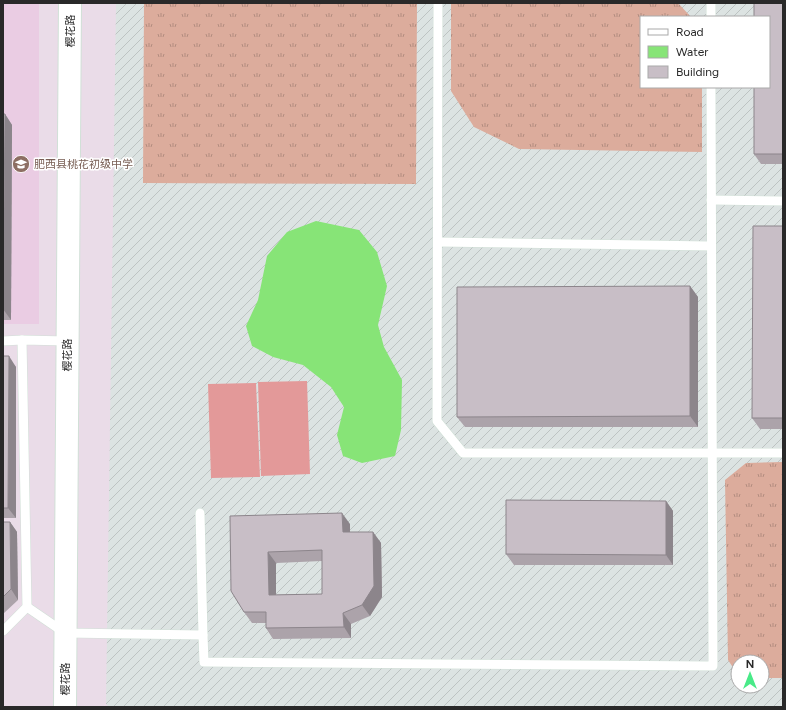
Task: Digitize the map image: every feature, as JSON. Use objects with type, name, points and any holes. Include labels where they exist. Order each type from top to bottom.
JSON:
[{"type":"street","name":"樱花路","points":[[64,707],[70,3]]},
{"type":"lane","points":[[438,3],[437,421],[463,453],[783,453]]},
{"type":"lane","points":[[711,3],[711,16]]},
{"type":"lane","points":[[200,513],[204,662],[713,666],[711,88]]},
{"type":"lane","points":[[712,200],[783,201]]},
{"type":"lane","points":[[438,242],[712,246]]},
{"type":"lane","points":[[3,631],[27,607],[22,340]]},
{"type":"lane","points":[[3,341],[68,341]]},
{"type":"lane","points":[[27,607],[65,633],[203,635]]},
{"type":"shaded area","name":"肥西县桃花初级中学","points":[[3,3],[39,3],[39,324],[3,324]]},
{"type":"shaded area","points":[[116,3],[783,3],[783,707],[109,707],[106,704]]},
{"type":"shaded area","points":[[307,381],[310,474],[261,476],[258,382]]},
{"type":"shaded area","points":[[256,383],[260,477],[211,478],[208,384]]},
{"type":"green space","points":[[144,3],[417,3],[416,184],[143,183]]},
{"type":"green space","points":[[451,3],[678,3],[690,16],[640,16],[640,88],[702,88],[702,152],[519,149],[474,127],[451,91]]},
{"type":"green space","points":[[783,462],[783,678],[770,678],[770,654],[730,654],[730,663],[728,660],[725,480],[746,463]]},
{"type":"water","points":[[316,221],[359,230],[377,252],[387,286],[378,325],[384,347],[402,380],[401,430],[395,456],[362,463],[343,456],[337,435],[344,407],[331,387],[303,365],[273,357],[252,346],[246,326],[258,300],[267,256],[287,232]]},
{"type":"building","points":[[754,3],[783,3],[783,154],[754,154],[754,88],[770,88],[770,16],[754,16]]},
{"type":"building","points":[[3,114],[5,114],[3,309]]},
{"type":"building","points":[[753,226],[783,226],[783,418],[752,418]]},
{"type":"building","points":[[690,286],[690,416],[457,417],[457,287]]},
{"type":"building","points":[[3,356],[9,356],[8,508],[3,508]]},
{"type":"building","points":[[506,500],[666,501],[666,555],[506,554]]},
{"type":"building","points":[[342,513],[343,532],[373,532],[374,586],[362,605],[343,613],[344,627],[266,628],[266,612],[244,612],[231,591],[230,516]],"holes":[[[322,550],[322,594],[269,595],[268,552]]]},
{"type":"building","points":[[3,522],[10,522],[11,589],[3,597]]},
{"type":"place","name":"肥西县桃花初级中学","points":[[21,164]]}]
